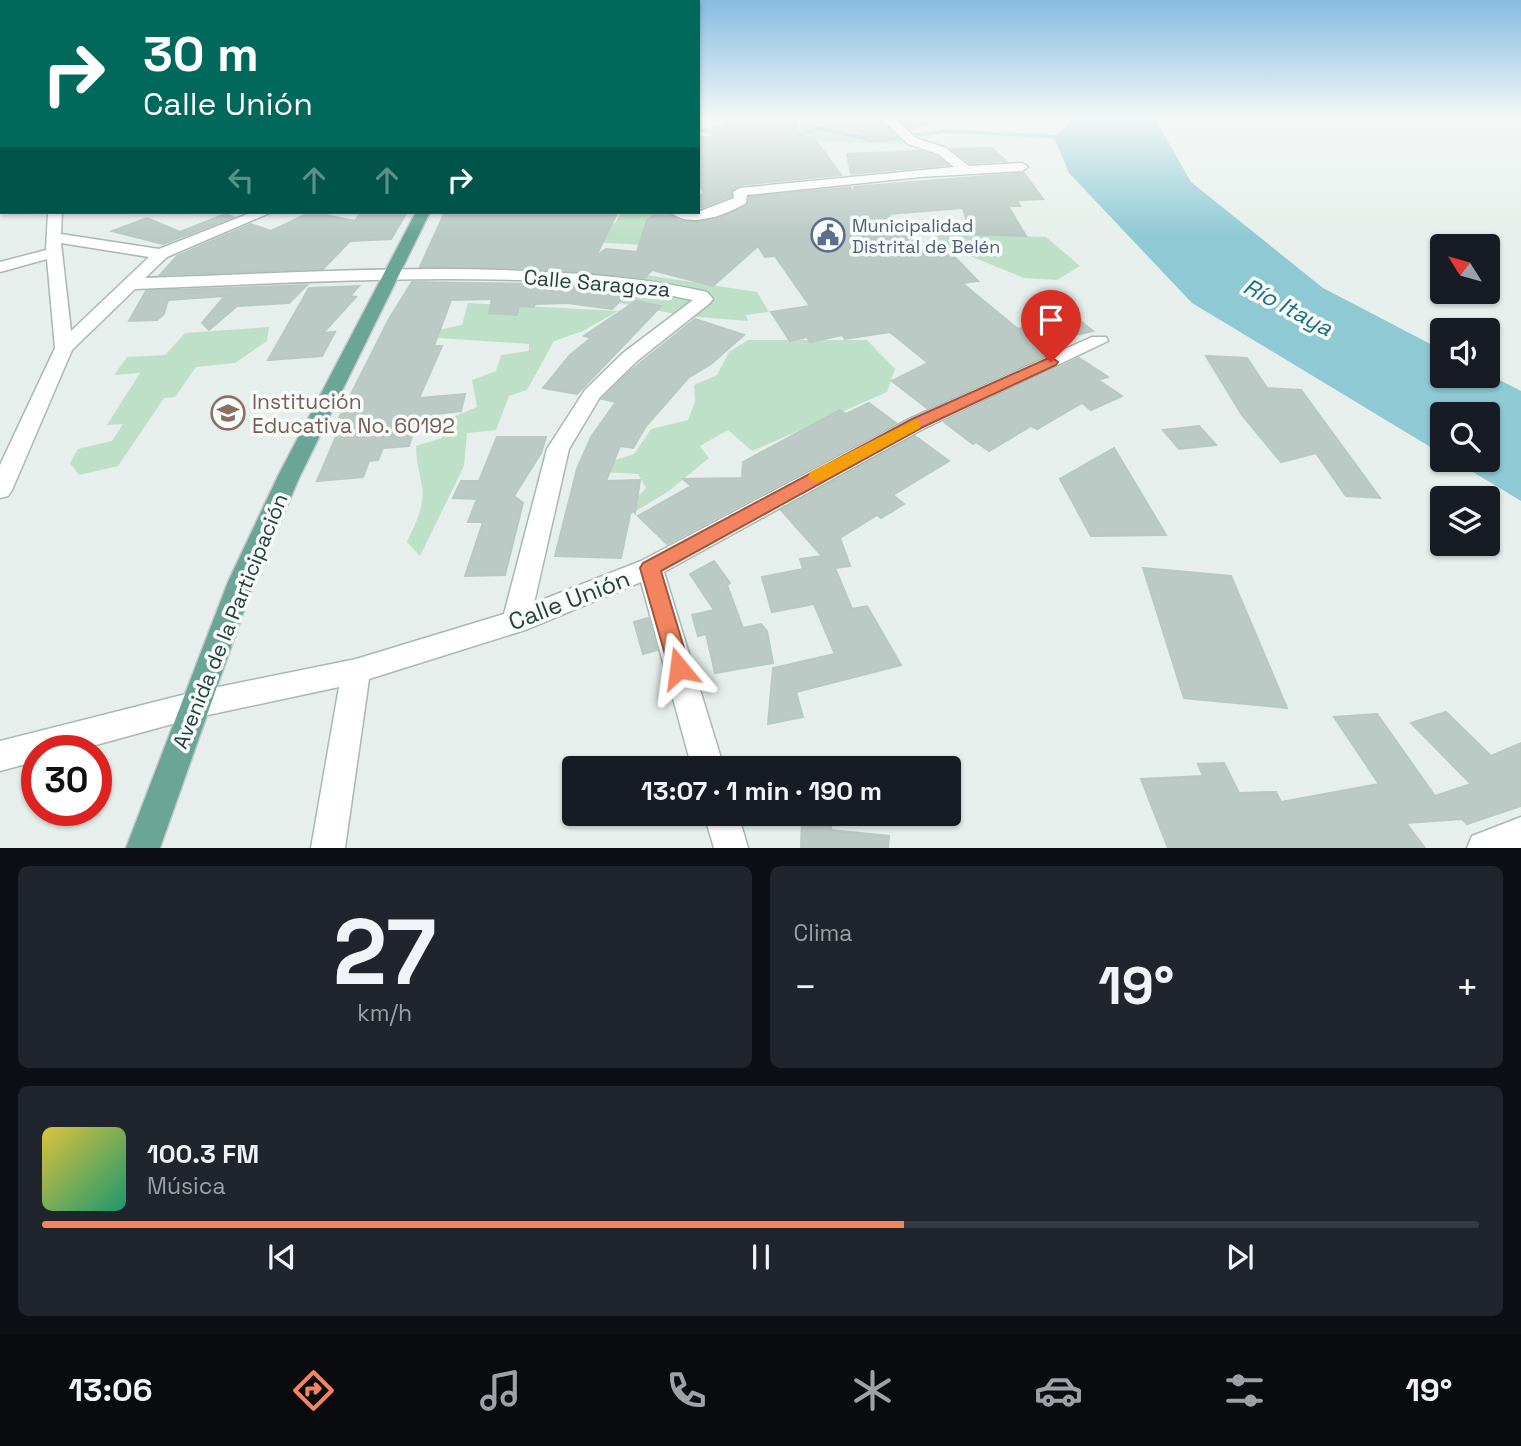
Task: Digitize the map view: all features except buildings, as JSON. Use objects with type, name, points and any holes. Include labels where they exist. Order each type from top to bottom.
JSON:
[{"type":"main road","name":"Avenida de la Participación","points":[[142,848],[241,582],[284,487],[422,214]]},
{"type":"street","points":[[949,157],[964,169]]},
{"type":"street","points":[[692,214],[717,212],[741,200],[740,192],[964,169],[1022,167]]},
{"type":"street","points":[[55,214],[64,348]]},
{"type":"street","points":[[0,490],[64,348],[161,254],[260,214]]},
{"type":"street","points":[[0,267],[55,244],[161,254]]},
{"type":"street","points":[[131,284],[390,274]]},
{"type":"street","name":"Calle Saragoza","points":[[390,274],[482,274],[611,280],[696,293],[704,299],[630,357],[592,394],[558,449],[539,535],[514,622]]},
{"type":"street","name":"Calle Unión","points":[[0,756],[194,705],[356,671],[514,622],[650,568],[918,423],[1099,341]]},
{"type":"street","points":[[650,568],[705,756]]},
{"type":"street","points":[[328,848],[356,671]]},
{"type":"street","points":[[725,826],[731,848]]},
{"type":"street","points":[[1484,848],[1521,834]]},
{"type":"green space","points":[[621,214],[655,214],[648,219],[645,227],[658,246],[577,241],[597,224],[615,223]]},
{"type":"green space","points":[[955,230],[970,234],[1046,237],[1080,266],[1057,280],[1024,278],[941,244],[932,232]]},
{"type":"green space","points":[[646,275],[757,292],[769,312],[746,315],[748,321],[686,316],[619,303]]},
{"type":"green space","points":[[468,303],[618,311],[583,331],[554,341],[527,390],[509,396],[496,430],[467,433],[464,466],[420,556],[407,542],[422,502],[416,446],[442,438],[441,422],[477,407],[472,380],[496,371],[501,355],[529,351],[529,344],[439,338],[428,332],[462,325]]},
{"type":"green space","points":[[269,327],[267,341],[235,363],[196,367],[175,397],[164,398],[118,466],[79,475],[70,463],[78,449],[112,441],[123,424],[107,425],[140,373],[114,375],[127,357],[165,355],[185,333]]},
{"type":"green space","points":[[748,340],[867,340],[895,369],[887,392],[752,451],[728,430],[700,446],[709,458],[669,491],[605,530],[646,488],[638,474],[581,471],[634,454],[651,429],[688,420],[695,402],[694,385],[717,375],[729,352]]},
{"type":"water","name":"Río Itaya","points":[[1062,157],[1177,157],[1191,182],[1323,288],[1430,344],[1430,388],[1500,388],[1500,380],[1521,391],[1521,501],[1473,472],[1500,472],[1500,402],[1430,402],[1430,447],[1192,303],[1069,173]]},
{"type":"slow traffic","points":[[816,477],[914,425]]},
{"type":"place","name":"Municipalidad Distrital de Belén","points":[[828,235]]},
{"type":"place","name":"Institución Educativa No. 60192","points":[[228,413]]},
{"type":"route","points":[[679,668],[650,568],[918,423],[1051,362]]}]
